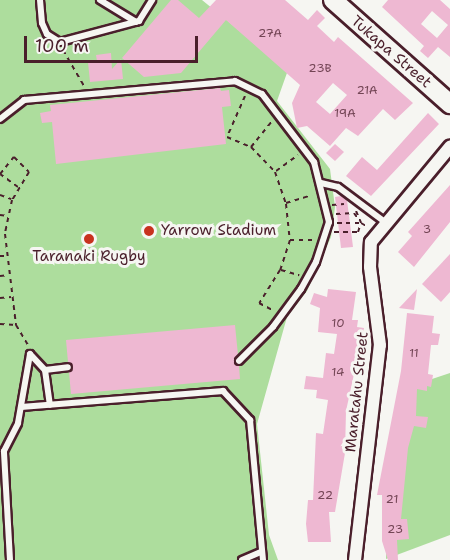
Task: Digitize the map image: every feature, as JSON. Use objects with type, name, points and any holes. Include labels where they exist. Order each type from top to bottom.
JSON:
[{"type":"main road","name":"Tukapa Street","points":[[333,0],[450,104]]},
{"type":"street","name":"Maratahu Street","points":[[354,560],[380,345],[369,256],[376,232],[450,147]]},
{"type":"lane","points":[[40,0],[42,23],[47,34],[60,42],[136,22],[152,0]]},
{"type":"lane","points":[[100,0],[136,22]]},
{"type":"lane","points":[[0,119],[24,100],[235,81],[262,94],[305,150],[321,183],[328,219],[326,232],[307,278],[281,316],[238,361]]},
{"type":"lane","points":[[321,183],[338,187],[385,222]]},
{"type":"lane","points":[[30,354],[45,370],[50,405]]},
{"type":"lane","points":[[10,560],[4,451],[18,423],[30,354]]},
{"type":"lane","points":[[45,370],[68,367]]},
{"type":"lane","points":[[21,406],[223,391],[250,420],[263,560]]},
{"type":"lane","points":[[242,560],[261,552]]},
{"type":"path","points":[[60,42],[80,82],[94,94]]},
{"type":"path","points":[[249,88],[227,137],[251,147],[275,172],[286,204],[290,240],[280,270],[259,303],[281,316]]},
{"type":"path","points":[[251,147],[278,114]]},
{"type":"path","points":[[275,172],[305,150]]},
{"type":"path","points":[[18,187],[0,174],[14,157],[29,172],[12,200],[5,234],[16,325],[30,354]]},
{"type":"path","points":[[286,204],[323,191]]},
{"type":"path","points":[[0,195],[12,200]]},
{"type":"path","points":[[327,205],[352,203],[362,223]]},
{"type":"path","points":[[328,219],[354,213],[362,223],[376,232]]},
{"type":"path","points":[[0,215],[8,216]]},
{"type":"path","points":[[328,219],[362,223]]},
{"type":"path","points":[[326,232],[358,232],[362,223]]},
{"type":"path","points":[[0,235],[5,234]]},
{"type":"path","points":[[290,240],[323,240]]},
{"type":"path","points":[[0,256],[7,256]]},
{"type":"path","points":[[280,270],[307,278]]},
{"type":"path","points":[[0,276],[9,275]]},
{"type":"path","points":[[0,298],[11,297]]},
{"type":"path","points":[[0,324],[16,325]]},
{"type":"green space","points":[[0,0],[202,0],[288,70],[277,101],[330,169],[335,207],[331,237],[307,291],[287,317],[257,424],[269,535],[278,560],[0,560]]},
{"type":"green space","points":[[450,373],[450,535],[386,559],[387,517],[417,384]]},
{"type":"building","points":[[171,0],[178,0],[199,18],[216,0],[285,0],[308,20],[317,10],[325,18],[317,26],[334,42],[338,37],[413,103],[395,120],[383,109],[358,136],[346,128],[330,146],[307,126],[297,128],[292,103],[300,85],[226,20],[181,73],[144,77],[122,58]],"holes":[[[333,83],[347,95],[330,114],[316,102]]]},
{"type":"building","points":[[388,0],[440,0],[450,9],[450,57],[438,47],[428,58],[420,51],[424,46],[382,7]],"holes":[[[432,11],[448,25],[437,38],[421,24]]]},
{"type":"building","points":[[111,53],[112,69],[121,59],[123,79],[90,82],[88,62],[97,61],[96,55]]},
{"type":"building","points":[[220,88],[221,91],[229,90],[231,106],[222,107],[226,144],[56,164],[52,122],[42,123],[40,113],[51,111],[50,105]]},
{"type":"building","points":[[428,113],[439,124],[371,196],[346,176],[362,157],[377,170]]},
{"type":"building","points":[[335,144],[344,152],[335,161],[326,153]]},
{"type":"building","points":[[450,185],[450,222],[414,267],[398,252],[412,236],[408,232]]},
{"type":"building","points":[[341,196],[347,200],[353,247],[341,248],[335,197]]},
{"type":"building","points":[[450,254],[450,292],[441,302],[422,284]]},
{"type":"building","points":[[328,289],[356,292],[352,320],[358,320],[357,327],[364,328],[346,411],[345,453],[335,512],[329,512],[331,542],[308,542],[306,524],[308,500],[313,500],[316,433],[323,434],[328,400],[316,398],[317,390],[304,389],[306,376],[323,378],[326,353],[334,354],[337,334],[318,332],[320,308],[310,304],[314,293],[327,297]]},
{"type":"building","points":[[417,289],[414,310],[399,308]]},
{"type":"building","points":[[407,313],[434,316],[432,333],[440,334],[438,345],[431,345],[428,374],[433,375],[431,387],[427,386],[427,391],[417,389],[416,416],[428,417],[426,428],[414,426],[408,448],[401,519],[407,519],[409,539],[397,540],[398,560],[388,560],[382,541],[382,495],[377,495],[401,371]]},
{"type":"building","points":[[235,325],[238,355],[234,362],[239,366],[240,379],[71,394],[69,372],[73,367],[68,362],[66,340]]},
{"type":"place","name":"Yarrow Stadium","points":[[149,231]]},
{"type":"place","name":"Taranaki Rugby","points":[[89,239]]}]
